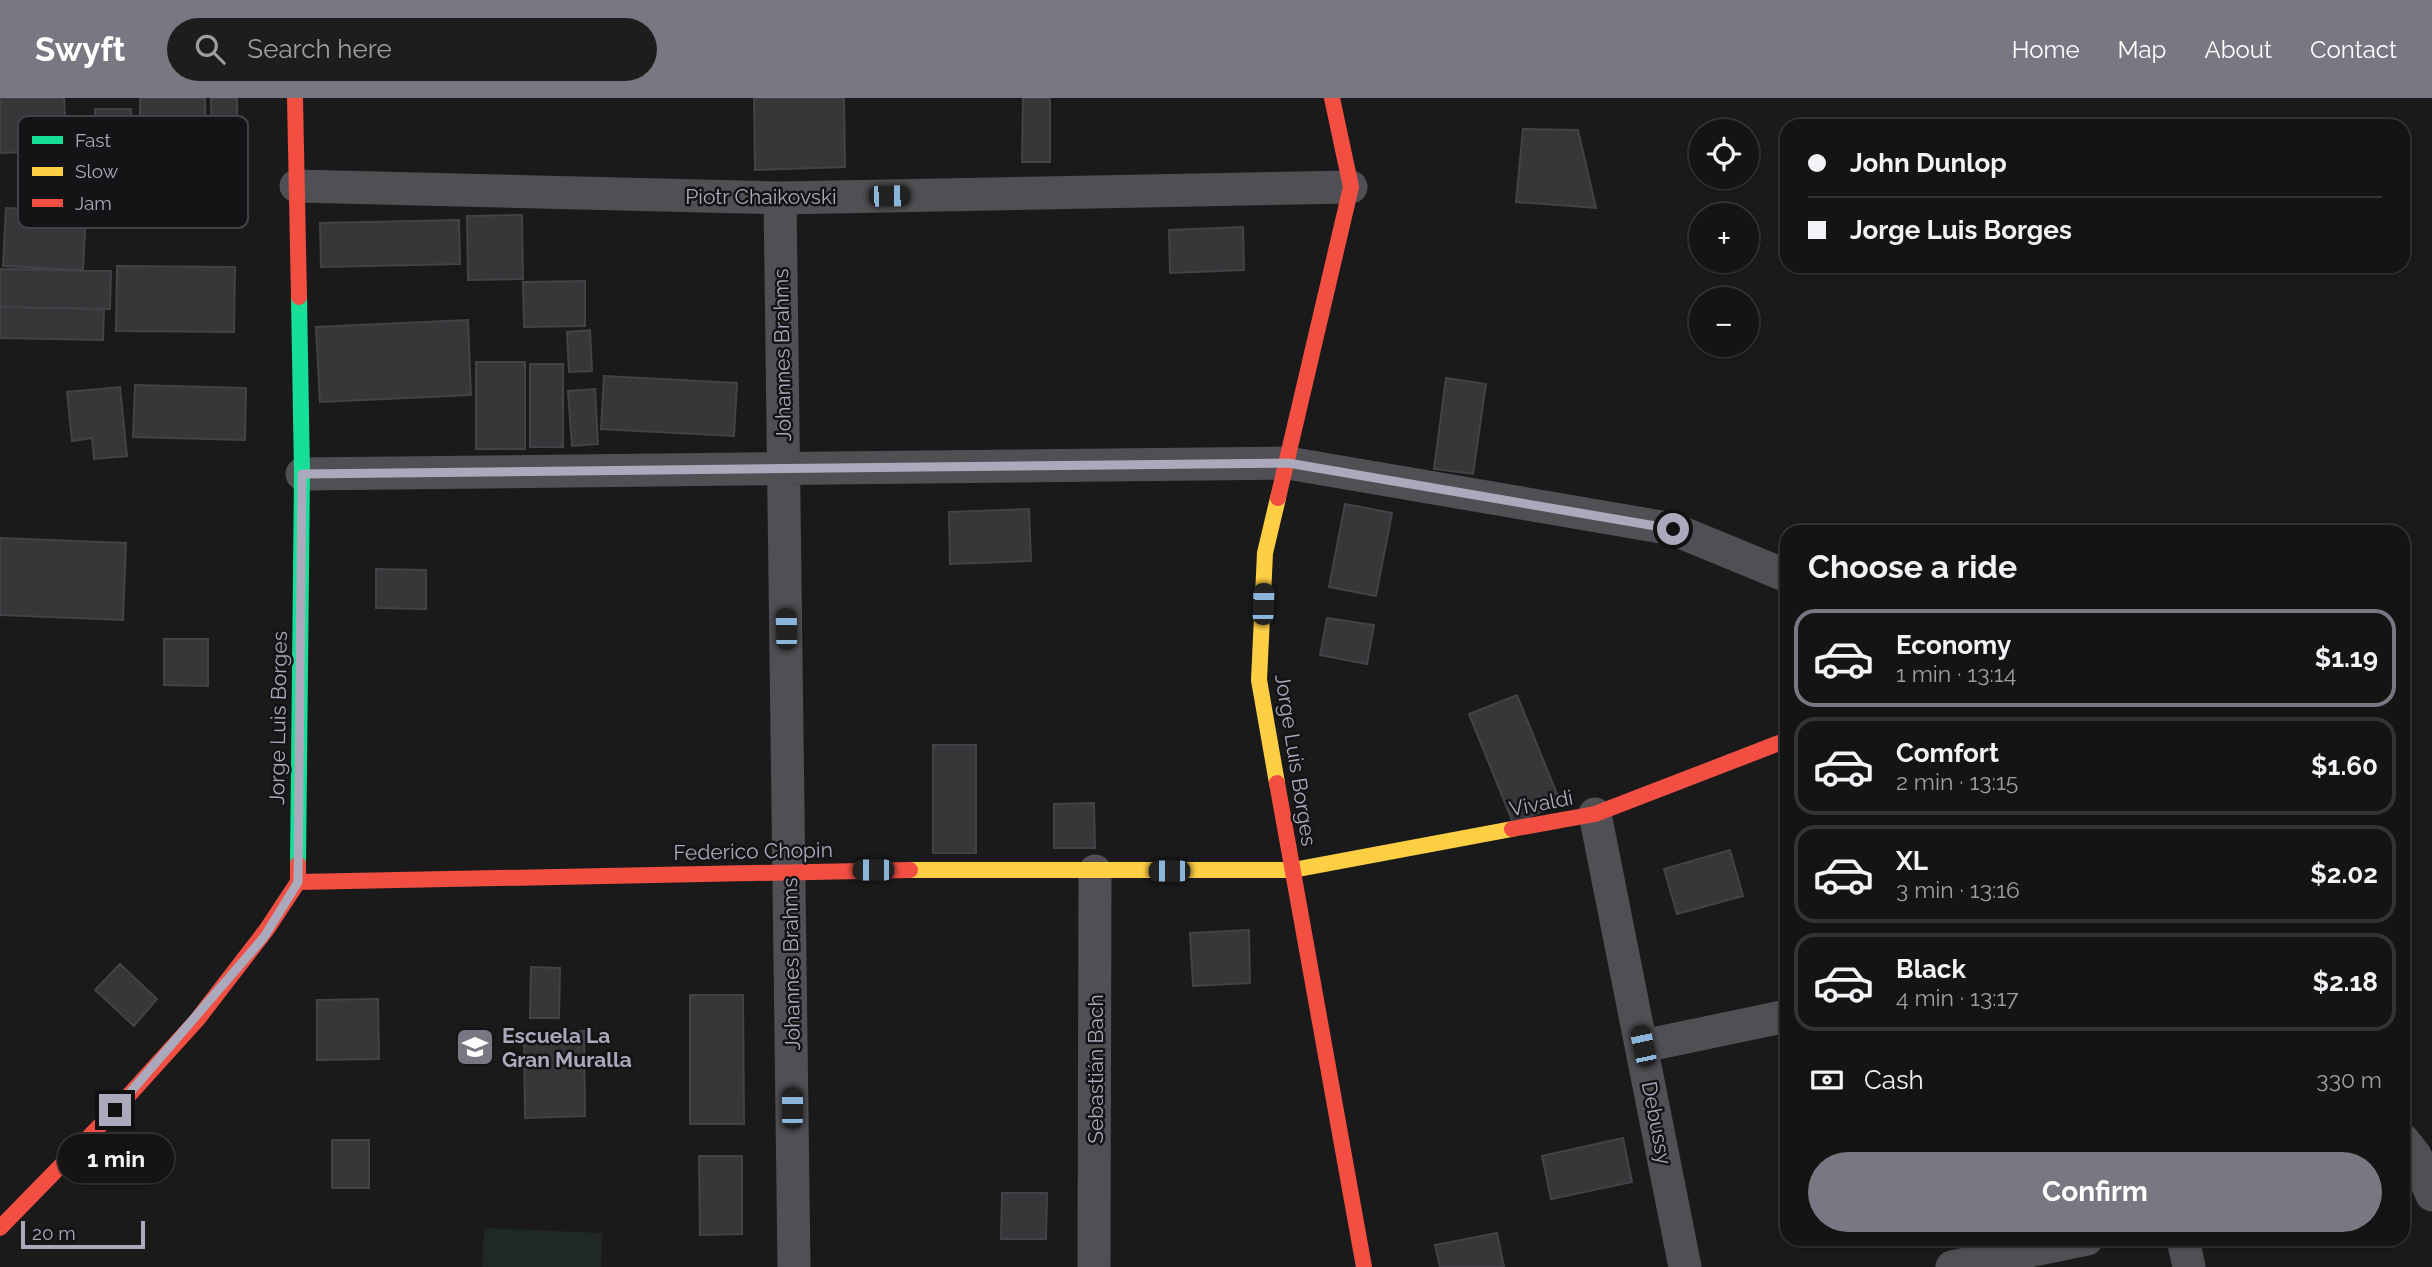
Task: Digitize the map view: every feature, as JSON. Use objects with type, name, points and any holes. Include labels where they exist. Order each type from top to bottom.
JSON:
[{"type":"street","name":"Jorge Luis Borges","points":[[295,98],[302,474],[298,882]]},
{"type":"street","name":"Jorge Luis Borges","points":[[1332,98],[1351,187],[1265,553],[1259,680],[1364,1267]]},
{"type":"street","name":"Piotr Chaikovski","points":[[296,186],[780,198],[1351,187]]},
{"type":"street","name":"Johannes Brahms","points":[[780,198],[794,1267]]},
{"type":"street","points":[[302,474],[1288,463],[1673,529],[1780,573]]},
{"type":"street","name":"Vivaldi","points":[[1293,870],[1595,814],[1780,743]]},
{"type":"street","name":"Debussy","points":[[1595,814],[1685,1267]]},
{"type":"street","name":"Federico Chopin","points":[[298,882],[790,870],[1293,870]]},
{"type":"street","name":"Sebastián Bach","points":[[1094,1267],[1095,871]]},
{"type":"street","points":[[0,1228],[115,1110],[237,970],[264,937],[298,882]]},
{"type":"street","points":[[1643,1046],[1780,1017]]},
{"type":"street","points":[[2410,1148],[2432,1195]]},
{"type":"street","points":[[1952,1267],[2053,1246]]},
{"type":"street","points":[[2184,1246],[2189,1267]]},
{"type":"shaded area","points":[[484,1228],[602,1233],[601,1267],[482,1267]]},
{"type":"building","points":[[0,98],[64,98],[65,116],[18,116],[18,152],[0,153]]},
{"type":"building","points":[[140,98],[205,98],[205,116],[140,116]]},
{"type":"building","points":[[211,98],[237,98],[237,116],[211,116]]},
{"type":"building","points":[[754,98],[844,98],[845,167],[755,170]]},
{"type":"building","points":[[1023,98],[1050,98],[1050,162],[1022,162]]},
{"type":"building","points":[[95,109],[131,109],[131,116],[95,116]]},
{"type":"building","points":[[1523,129],[1578,130],[1596,208],[1516,202]]},
{"type":"building","points":[[6,208],[18,209],[18,228],[85,228],[83,270],[3,266]]},
{"type":"building","points":[[522,215],[523,279],[468,280],[467,216]]},
{"type":"building","points":[[459,220],[460,264],[321,267],[320,223]]},
{"type":"building","points":[[1243,227],[1244,270],[1170,273],[1169,230]]},
{"type":"building","points":[[117,266],[235,267],[234,332],[116,331]]},
{"type":"building","points":[[0,269],[111,271],[110,309],[0,307]]},
{"type":"building","points":[[585,281],[585,326],[524,327],[523,282]]},
{"type":"building","points":[[0,307],[104,309],[103,340],[0,338]]},
{"type":"building","points":[[468,320],[471,395],[320,402],[316,327]]},
{"type":"building","points":[[590,330],[592,371],[569,372],[567,332]]},
{"type":"building","points":[[476,362],[525,362],[525,449],[476,449]]},
{"type":"building","points":[[530,364],[563,364],[563,447],[530,447]]},
{"type":"building","points":[[604,376],[737,383],[734,436],[601,429]]},
{"type":"building","points":[[1446,378],[1486,384],[1473,474],[1434,469]]},
{"type":"building","points":[[135,385],[246,388],[245,440],[133,437]]},
{"type":"building","points":[[120,387],[127,456],[94,459],[92,438],[72,441],[67,392]]},
{"type":"building","points":[[595,389],[598,444],[572,446],[568,391]]},
{"type":"building","points":[[1345,504],[1392,513],[1376,596],[1329,587]]},
{"type":"building","points":[[1029,509],[1031,561],[950,564],[949,512]]},
{"type":"building","points":[[0,538],[126,543],[123,620],[0,615]]},
{"type":"building","points":[[376,569],[426,570],[426,609],[376,608]]},
{"type":"building","points":[[1327,618],[1374,625],[1367,664],[1320,655]]},
{"type":"building","points":[[164,639],[208,639],[208,686],[164,685]]},
{"type":"building","points":[[1517,695],[1561,804],[1513,823],[1469,714]]},
{"type":"building","points":[[933,745],[976,745],[976,853],[933,853]]},
{"type":"building","points":[[1094,803],[1095,848],[1054,848],[1054,804]]},
{"type":"building","points":[[1730,850],[1743,896],[1677,914],[1664,869]]},
{"type":"building","points":[[1249,930],[1250,983],[1193,986],[1190,933]]},
{"type":"building","points":[[120,964],[157,999],[134,1026],[95,990]]},
{"type":"building","points":[[531,967],[560,968],[559,1018],[530,1018]]},
{"type":"building","points":[[690,995],[743,995],[744,1124],[690,1124]]},
{"type":"building","points":[[378,999],[379,1059],[317,1060],[317,1000]]},
{"type":"building","points":[[584,1031],[585,1116],[525,1118],[524,1032]]},
{"type":"building","points":[[1623,1138],[1632,1182],[1551,1199],[1542,1156]]},
{"type":"building","points":[[332,1140],[369,1140],[369,1188],[332,1188]]},
{"type":"building","points":[[699,1156],[742,1156],[742,1234],[700,1235]]},
{"type":"building","points":[[1002,1193],[1047,1193],[1046,1239],[1001,1239]]},
{"type":"building","points":[[1497,1233],[1504,1267],[1440,1267],[1435,1245]]},
{"type":"traffic: fast","points":[[298,864],[302,474],[299,297]]},
{"type":"traffic: slow","points":[[1277,783],[1259,680],[1265,553],[1278,498]]},
{"type":"traffic: slow","points":[[910,870],[1293,870],[1512,829]]},
{"type":"traffic: jam","points":[[295,98],[299,297]]},
{"type":"traffic: jam","points":[[1278,498],[1351,187],[1332,98]]},
{"type":"traffic: jam","points":[[1512,829],[1595,814],[1780,743]]},
{"type":"traffic: jam","points":[[1277,783],[1364,1267]]},
{"type":"traffic: jam","points":[[0,1228],[120,1105],[197,1020],[267,929],[298,882],[298,864]]},
{"type":"traffic: jam","points":[[298,882],[910,870]]},
{"type":"place","name":"Escuela La Gran Muralla","points":[[475,1047]]},
{"type":"route","points":[[115,1110],[264,937],[298,882],[302,474],[1288,463],[1673,529]]}]
